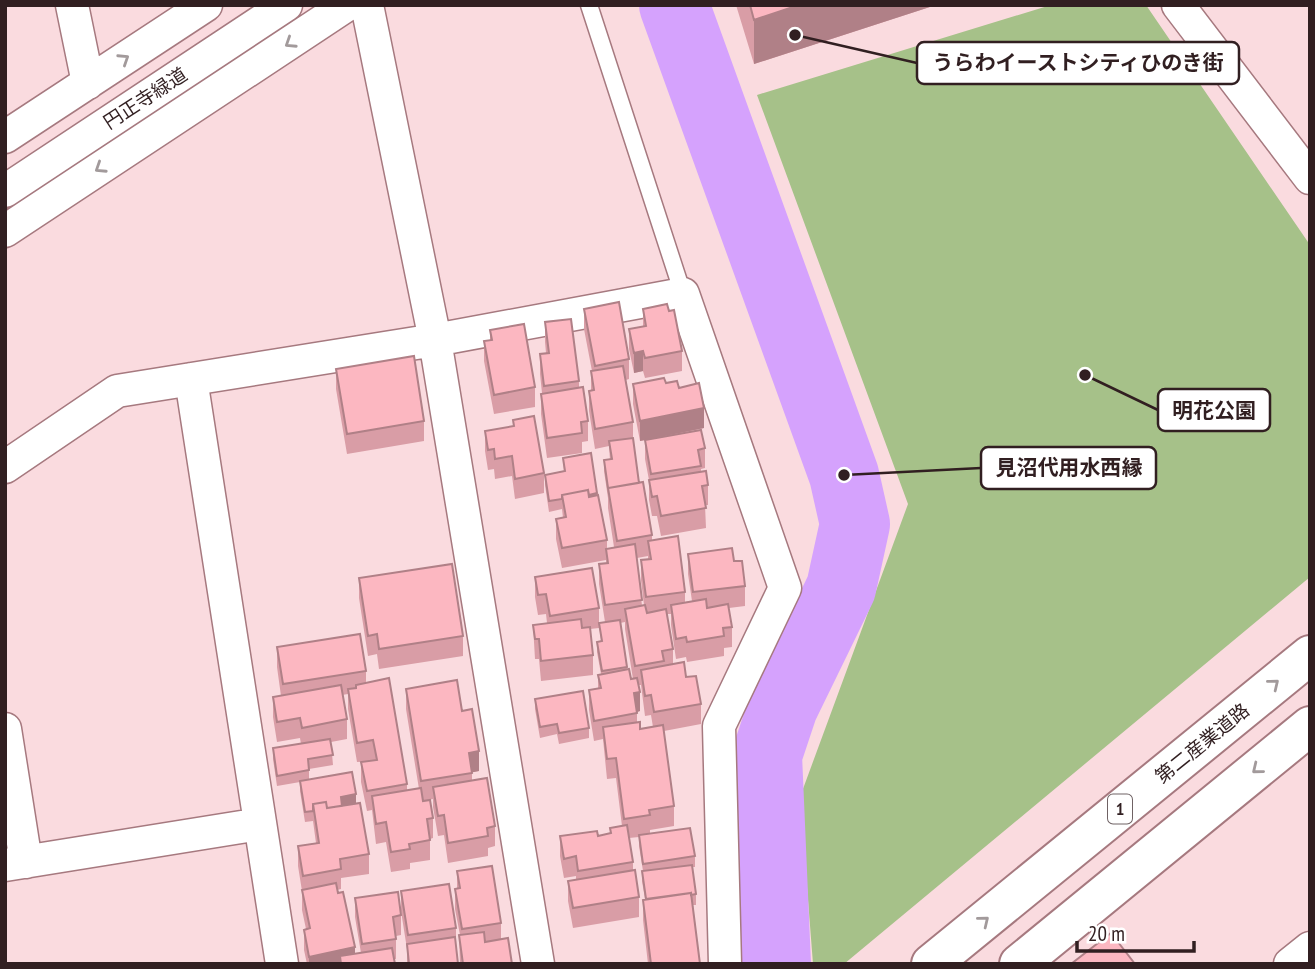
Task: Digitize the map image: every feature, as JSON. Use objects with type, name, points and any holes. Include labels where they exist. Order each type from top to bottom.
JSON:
[{"type":"main road","name":"第二産業道路","points":[[931,964],[1310,654]]},
{"type":"main road","points":[[1020,964],[1310,726]]},
{"type":"street","points":[[72,5],[88,83]]},
{"type":"street","points":[[5,137],[206,5]]},
{"type":"street","name":"円正寺緑道","points":[[5,191],[286,5]]},
{"type":"street","points":[[5,231],[347,5]]},
{"type":"street","points":[[367,5],[435,340],[538,964]]},
{"type":"street","points":[[1178,5],[1306,165]]},
{"type":"street","points":[[5,467],[117,391],[435,340],[683,293],[785,587],[719,726],[725,964]]},
{"type":"street","points":[[191,379],[282,964]]},
{"type":"street","points":[[5,729],[16,864],[260,824]]},
{"type":"lane","points":[[589,5],[683,293]]},
{"type":"green space","points":[[1051,5],[1146,5],[1310,245],[1310,577],[844,964],[813,964],[800,797],[908,504],[757,95]]},
{"type":"building","points":[[750,5],[799,5],[754,20]]},
{"type":"building","points":[[619,302],[629,359],[595,366],[584,309]]},
{"type":"building","points":[[667,304],[669,311],[674,310],[682,351],[645,358],[643,351],[634,353],[629,329],[646,326],[643,309]]},
{"type":"building","points":[[571,319],[579,381],[544,386],[540,354],[549,353],[545,322]]},
{"type":"building","points":[[524,324],[535,387],[494,395],[484,341],[492,340],[490,330]]},
{"type":"building","points":[[414,356],[424,421],[347,434],[336,369]]},
{"type":"building","points":[[623,366],[633,422],[595,429],[589,391],[594,390],[591,371]]},
{"type":"building","points":[[664,378],[666,383],[677,381],[679,388],[699,383],[704,408],[640,421],[633,384]]},
{"type":"building","points":[[583,387],[588,421],[581,422],[582,433],[547,438],[541,394]]},
{"type":"building","points":[[534,416],[544,473],[515,479],[512,456],[495,459],[494,449],[488,450],[485,431],[514,426],[513,420]]},
{"type":"building","points":[[701,430],[705,448],[698,450],[701,466],[651,474],[645,440]]},
{"type":"building","points":[[633,438],[639,483],[608,488],[604,460],[612,459],[609,441]]},
{"type":"building","points":[[591,453],[597,493],[589,495],[588,490],[562,495],[562,499],[549,501],[545,475],[565,471],[563,458]]},
{"type":"building","points":[[706,471],[708,485],[702,486],[706,508],[661,516],[657,496],[652,497],[649,480]]},
{"type":"building","points":[[643,482],[652,535],[617,541],[608,488]]},
{"type":"building","points":[[588,490],[589,497],[598,495],[607,540],[562,548],[556,519],[566,517],[562,495]]},
{"type":"building","points":[[678,536],[685,592],[646,597],[641,560],[651,559],[648,541]]},
{"type":"building","points":[[635,544],[642,600],[605,605],[599,564],[608,563],[606,549]]},
{"type":"building","points":[[732,548],[734,561],[742,561],[745,586],[693,592],[688,554]]},
{"type":"building","points":[[452,564],[463,636],[379,649],[377,634],[368,636],[359,578]]},
{"type":"building","points":[[592,568],[599,608],[550,616],[546,594],[538,595],[535,577]]},
{"type":"building","points":[[706,599],[707,608],[728,604],[732,627],[723,628],[724,636],[687,642],[686,637],[676,639],[671,605]]},
{"type":"building","points":[[645,605],[647,613],[666,609],[673,649],[662,651],[664,661],[635,666],[625,609]]},
{"type":"building","points":[[581,619],[582,628],[590,627],[593,655],[541,661],[539,639],[535,639],[533,625]]},
{"type":"building","points":[[620,620],[627,667],[602,671],[597,642],[602,641],[599,623]]},
{"type":"building","points":[[360,634],[366,671],[283,684],[277,647]]},
{"type":"building","points":[[684,662],[686,677],[696,676],[701,704],[654,712],[651,695],[645,696],[641,670]]},
{"type":"building","points":[[629,669],[631,679],[637,678],[640,692],[634,693],[637,713],[594,721],[589,690],[601,688],[598,675]]},
{"type":"building","points":[[389,678],[407,784],[367,791],[361,762],[377,760],[373,740],[357,743],[348,689]]},
{"type":"building","points":[[457,680],[462,711],[472,709],[479,751],[469,753],[472,773],[421,781],[406,689]]},
{"type":"building","points":[[341,685],[347,719],[302,728],[300,718],[277,722],[273,697]]},
{"type":"building","points":[[583,691],[589,728],[559,733],[557,724],[540,727],[535,699]]},
{"type":"building","points":[[640,722],[640,729],[663,725],[674,806],[649,810],[650,815],[624,819],[616,758],[607,759],[603,727]]},
{"type":"building","points":[[330,739],[333,755],[308,759],[309,770],[277,776],[273,748]]},
{"type":"building","points":[[352,772],[356,794],[341,797],[342,806],[327,808],[326,802],[313,804],[313,811],[305,812],[300,781]]},
{"type":"building","points":[[487,778],[495,826],[487,828],[488,836],[448,843],[444,815],[438,816],[433,787]]},
{"type":"building","points":[[421,788],[423,801],[430,800],[433,818],[427,819],[430,840],[409,844],[410,849],[391,852],[386,822],[376,824],[372,796]]},
{"type":"building","points":[[326,802],[327,808],[360,803],[369,854],[340,859],[341,869],[303,876],[298,846],[319,843],[313,804]]},
{"type":"building","points":[[627,825],[633,862],[578,871],[576,856],[564,859],[560,836],[597,831],[598,836],[611,833],[610,828]]},
{"type":"building","points":[[690,828],[695,856],[643,864],[639,835]]},
{"type":"building","points":[[692,865],[696,894],[646,899],[642,871]]},
{"type":"building","points":[[492,866],[501,923],[462,929],[455,889],[460,888],[457,871]]},
{"type":"building","points":[[635,870],[639,897],[573,908],[568,881]]},
{"type":"building","points":[[336,883],[338,893],[343,892],[355,947],[309,957],[304,930],[310,928],[302,890]]},
{"type":"building","points":[[449,884],[456,928],[408,935],[401,891]]},
{"type":"building","points":[[398,892],[401,915],[393,917],[396,939],[362,944],[355,898]]},
{"type":"building","points":[[691,893],[700,964],[651,964],[643,900]]},
{"type":"building","points":[[484,932],[485,942],[508,938],[512,964],[463,964],[459,935]]},
{"type":"building","points":[[1111,933],[1135,964],[1071,964]]},
{"type":"building","points":[[455,937],[458,964],[409,964],[407,944]]},
{"type":"building","points":[[392,948],[395,964],[341,964],[340,956]]},
{"type":"waterway","points":[[674,5],[844,475],[855,524],[841,588],[783,707],[767,755],[776,964]]},
{"type":"place","name":"うらわイーストシティひのき街","points":[[795,35]]},
{"type":"place","name":"明花公園","points":[[1085,375]]},
{"type":"place","name":"見沼代用水西縁","points":[[844,475]]}]
